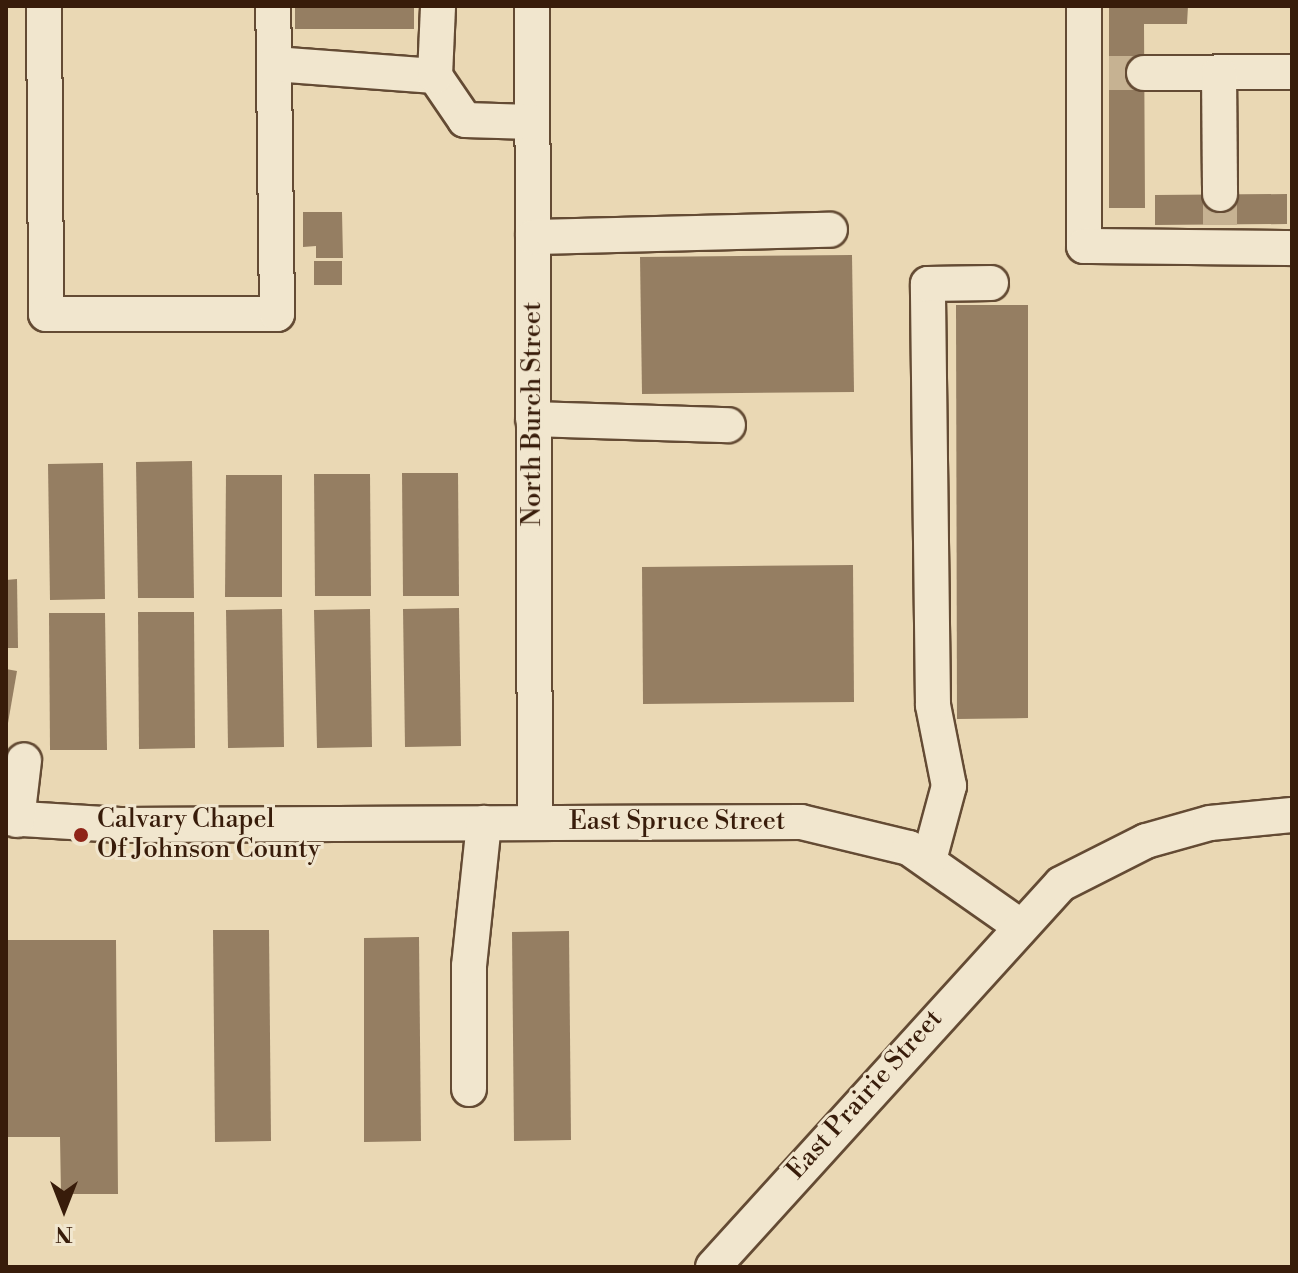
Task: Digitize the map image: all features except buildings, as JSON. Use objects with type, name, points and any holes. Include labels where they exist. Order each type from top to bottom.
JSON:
[{"type":"street","points":[[44,6],[46,314],[277,314],[273,6]]},
{"type":"street","points":[[438,6],[435,76],[465,120],[532,122]]},
{"type":"street","name":"North Burch Street","points":[[532,6],[535,822]]},
{"type":"street","points":[[1084,6],[1096,73],[1084,246],[1220,222],[1292,248]]},
{"type":"street","points":[[274,64],[435,76]]},
{"type":"street","points":[[1144,73],[1292,72]]},
{"type":"street","points":[[1219,73],[1220,222]]},
{"type":"street","points":[[533,237],[830,230]]},
{"type":"street","points":[[929,860],[949,786],[933,705],[928,284],[991,283]]},
{"type":"street","points":[[533,419],[728,425]]},
{"type":"street","points":[[12,819],[24,760]]},
{"type":"street","points":[[1017,924],[1102,858],[1210,823],[1292,815]]},
{"type":"street","name":"East Spruce Street","points":[[12,819],[801,822],[882,840],[929,860],[1017,924]]},
{"type":"street","points":[[469,1089],[469,966],[484,823]]},
{"type":"street","name":"East Prairie Street","points":[[713,1267],[1017,924]]},
{"type":"tunnel","points":[[1109,73],[1144,73]]},
{"type":"tunnel","points":[[1220,194],[1220,225]]},
{"type":"place","name":"Calvary Chapel Of Johnson County","points":[[81,835]]}]
